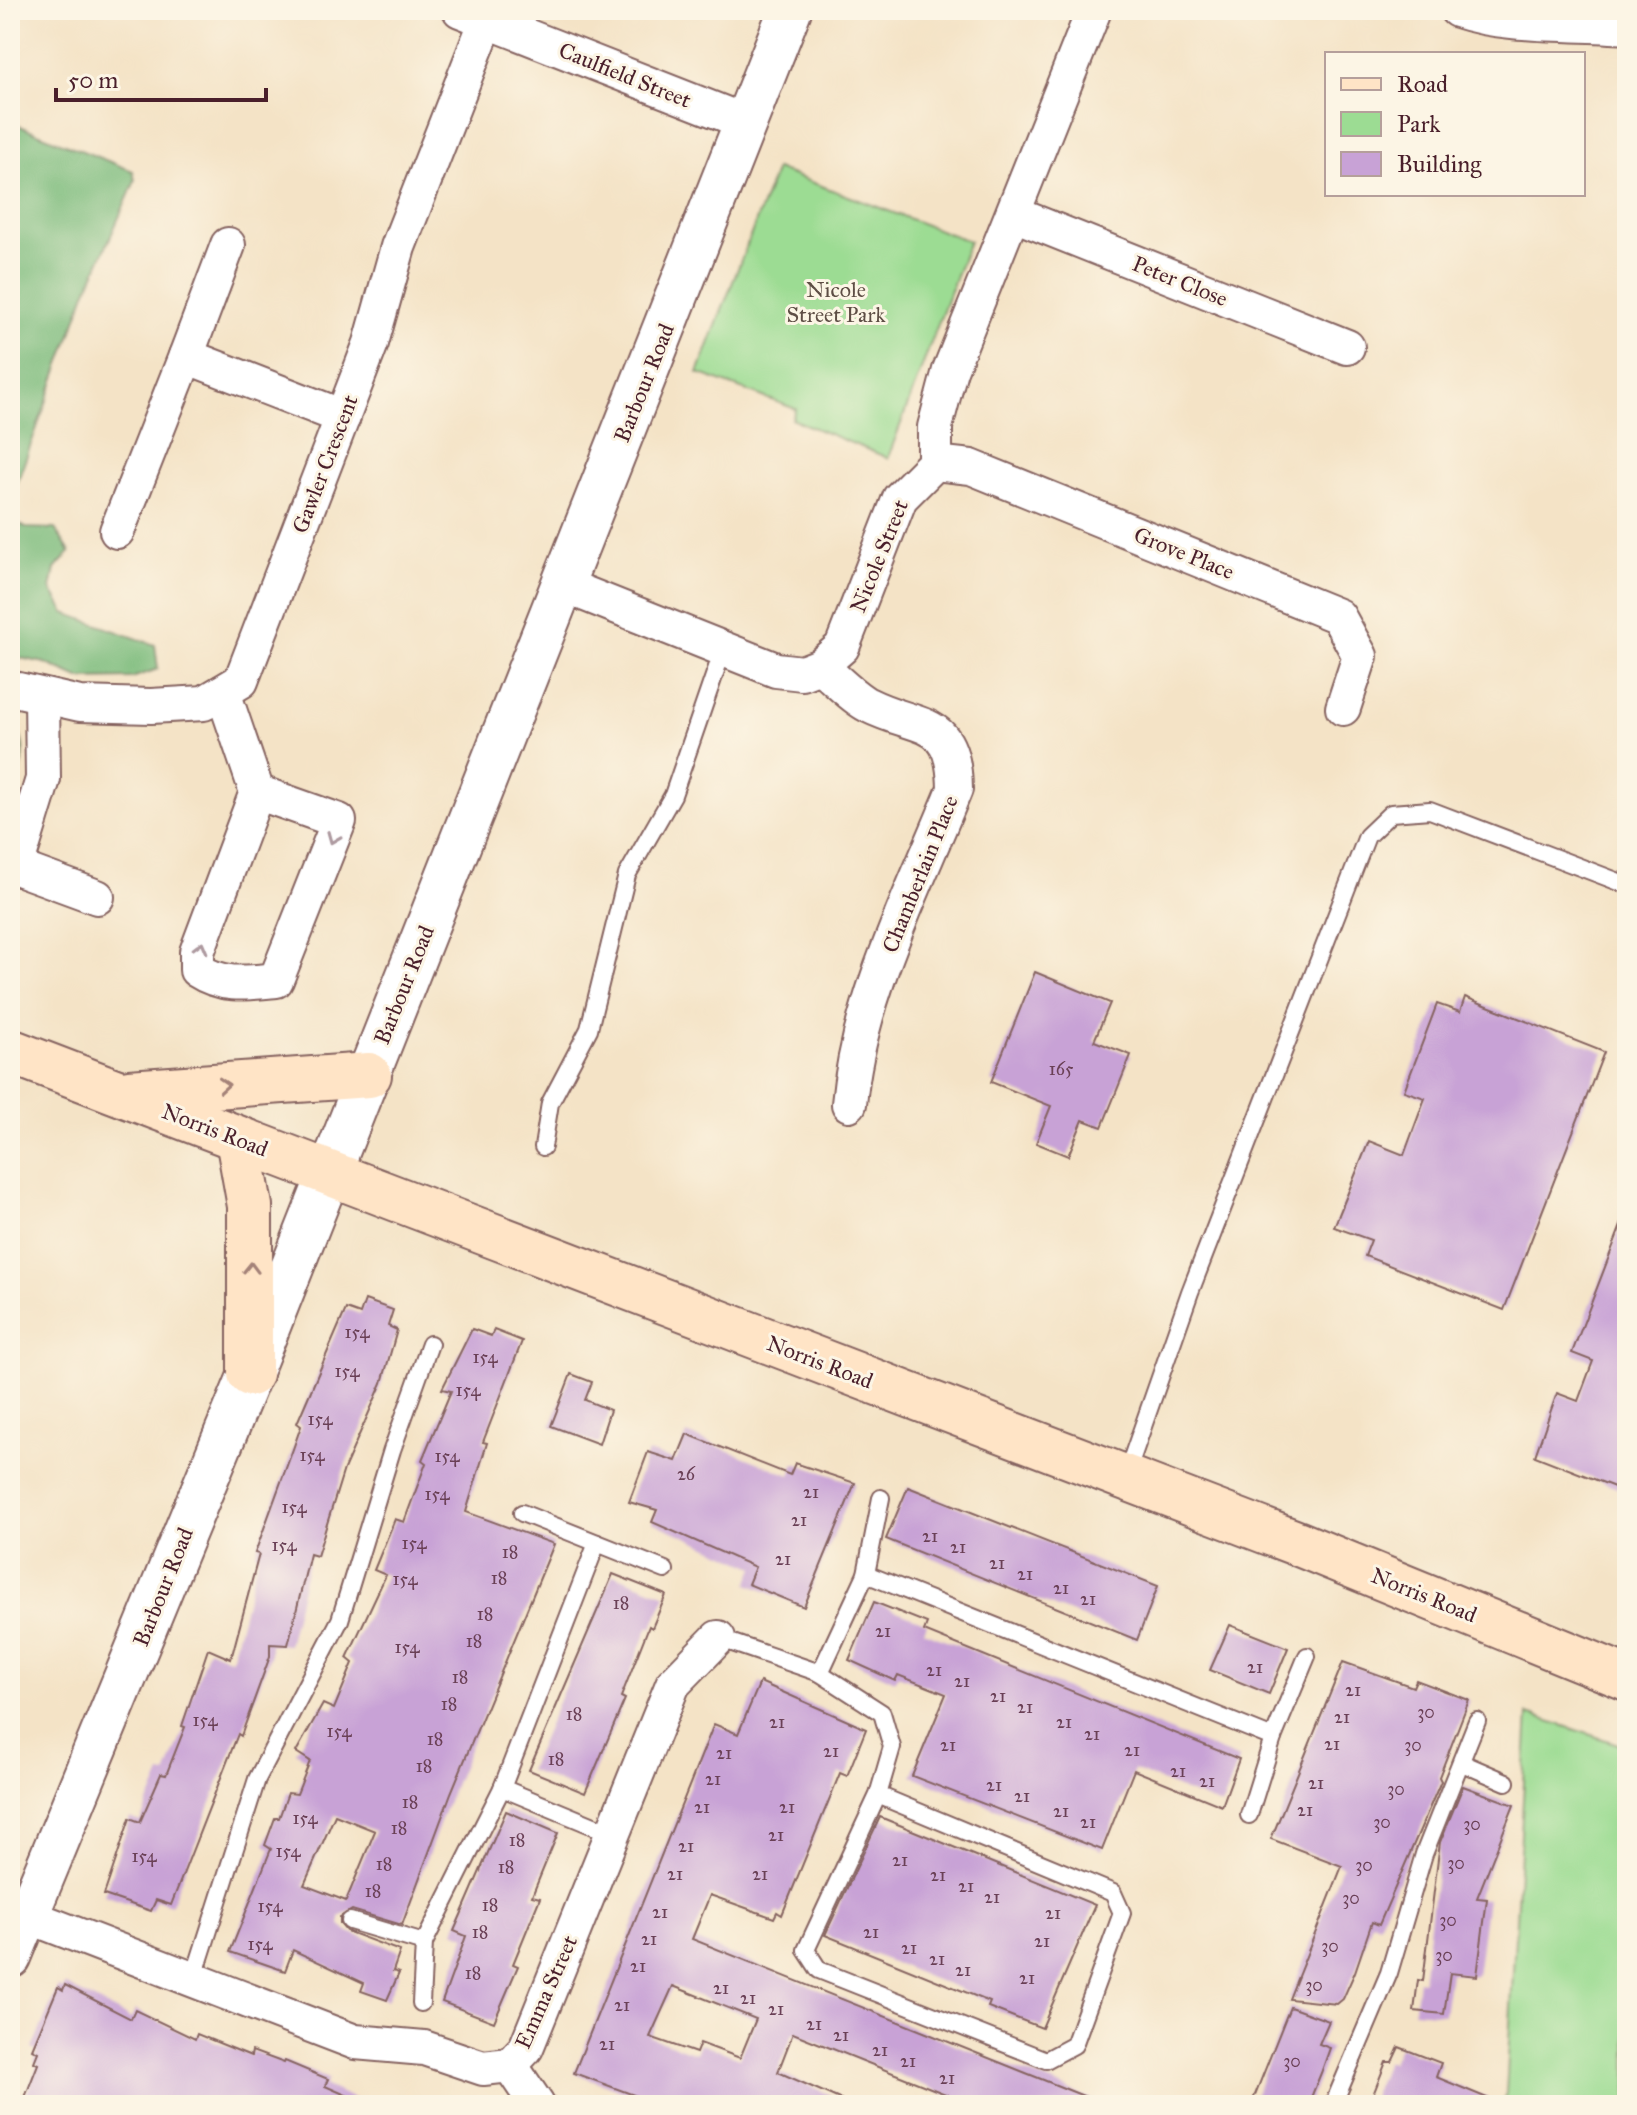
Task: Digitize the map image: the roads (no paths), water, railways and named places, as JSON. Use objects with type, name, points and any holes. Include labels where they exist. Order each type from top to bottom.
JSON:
[{"type":"main road","name":"Norris Road","points":[[10,1051],[1125,1477],[1627,1678]]},
{"type":"main road","points":[[119,1093],[369,1075]]},
{"type":"main road","points":[[238,1139],[250,1206],[250,1374]]},
{"type":"street","name":"Barbour Road","points":[[10,1957],[250,1374],[790,10]]},
{"type":"street","points":[[935,463],[935,427],[950,370],[1094,10]]},
{"type":"street","points":[[1457,10],[1509,22],[1556,21],[1627,27]]},
{"type":"street","name":"Caulfield Street","points":[[473,15],[745,122]]},
{"type":"street","name":"Gawler Crescent","points":[[223,692],[241,681],[371,343],[398,247],[473,15]]},
{"type":"street","name":"Peter Close","points":[[1014,214],[1347,347]]},
{"type":"street","points":[[117,531],[228,245]]},
{"type":"street","points":[[186,356],[343,417]]},
{"type":"street","name":"Nicole Street","points":[[820,666],[842,647],[900,498],[935,463]]},
{"type":"street","name":"Grove Place","points":[[935,463],[971,467],[1338,616],[1360,656],[1343,708]]},
{"type":"street","points":[[563,585],[776,670],[802,673],[820,666]]},
{"type":"street","name":"Chamberlain Place","points":[[820,666],[866,704],[921,725],[943,738],[954,759],[955,789],[871,997],[852,1069],[849,1104]]},
{"type":"street","points":[[97,897],[13,866],[43,779],[26,692],[80,704],[151,706],[204,703],[223,692],[257,792],[197,952],[197,970],[211,979],[234,985],[276,980],[339,821],[257,792]]},
{"type":"street","name":"Emma Street","points":[[28,1916],[355,2042],[424,2048],[483,2068],[510,2065],[526,2048],[673,1684],[718,1638]]},
{"type":"street","points":[[510,2065],[537,2105]]},
{"type":"lane","points":[[543,1147],[550,1103],[589,1029],[627,875],[673,795],[724,647]]},
{"type":"lane","points":[[1125,1477],[1190,1292],[1367,836],[1391,813],[1430,810],[1627,885]]},
{"type":"lane","points":[[193,1980],[257,1779],[340,1620],[392,1450],[430,1344]]},
{"type":"lane","points":[[820,1673],[866,1574],[881,1498]]},
{"type":"lane","points":[[522,1513],[665,1570]]},
{"type":"lane","points":[[421,2003],[424,1943],[502,1788],[597,1543]]},
{"type":"lane","points":[[866,1574],[1273,1738]]},
{"type":"lane","points":[[718,1638],[820,1673],[882,1713],[892,1747],[878,1795],[806,1950],[819,1970],[1046,2060],[1074,2045],[1122,1913],[1113,1893],[878,1795]]},
{"type":"lane","points":[[1249,1815],[1273,1738],[1307,1656]]},
{"type":"lane","points":[[1333,2105],[1389,1973],[1424,1854],[1477,1721]]},
{"type":"lane","points":[[1462,1763],[1506,1782]]},
{"type":"lane","points":[[502,1788],[613,1834]]},
{"type":"lane","points":[[350,1921],[424,1943]]},
{"type":"park label","name":"Nicole Street Park","points":[[836,302]]}]
